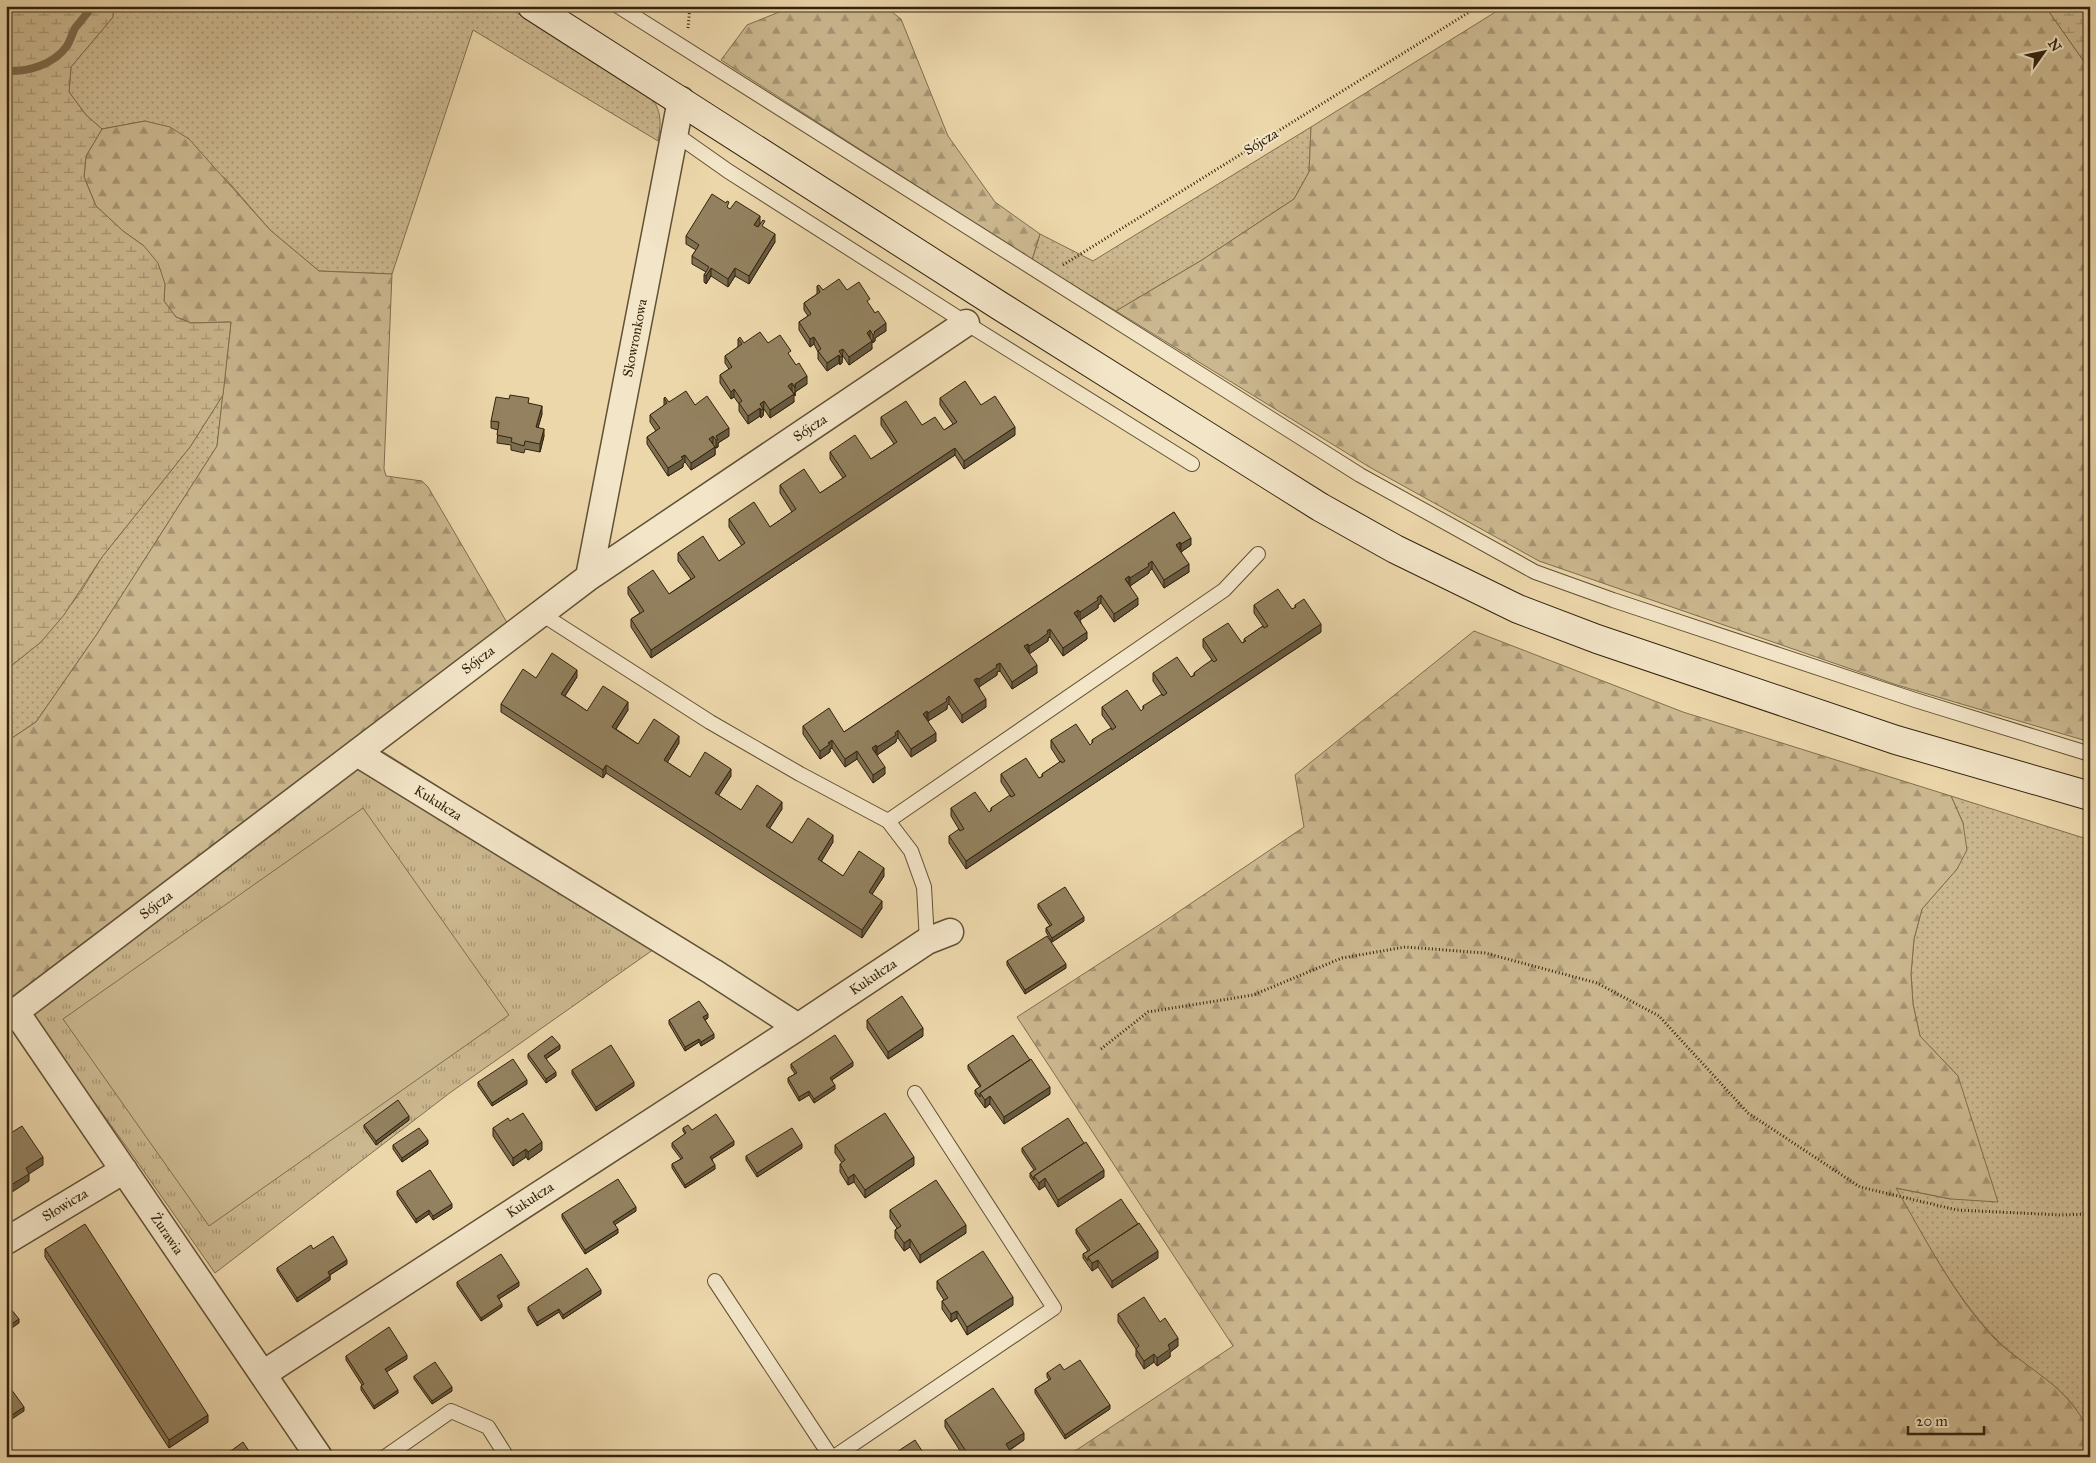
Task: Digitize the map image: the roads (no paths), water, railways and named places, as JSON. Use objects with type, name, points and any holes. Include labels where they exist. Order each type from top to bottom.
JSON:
[{"type":"main road","points":[[532,6],[1000,306],[1303,496],[1403,553],[1518,609],[1597,639],[1896,740],[2090,796]]},
{"type":"street","name":"Skowronkowa","points":[[589,577],[681,100]]},
{"type":"street","name":"Sójcza","points":[[11,1016],[589,577],[966,323]]},
{"type":"street","name":"Kukułcza","points":[[357,753],[713,972],[798,1027]]},
{"type":"street","name":"Kukułcza","points":[[263,1374],[938,936]]},
{"type":"street","name":"Żurawia","points":[[11,1016],[124,1170],[319,1457]]},
{"type":"street","name":"Słowicza","points":[[6,1241],[124,1170]]},
{"type":"lane","points":[[618,6],[1360,476],[1535,572],[1613,600],[1915,700],[2090,754]]},
{"type":"lane","points":[[674,133],[721,166],[966,323],[1192,464]]},
{"type":"lane","points":[[888,821],[1224,590],[1258,554]]},
{"type":"lane","points":[[540,613],[710,722],[800,774],[888,821],[911,851],[938,936]]},
{"type":"lane","points":[[715,1281],[832,1457],[1054,1308],[915,1093]]},
{"type":"lane","points":[[385,1457],[451,1411],[488,1427],[507,1457]]},
{"type":"waterway","points":[[6,71],[31,69],[55,58],[67,46],[75,28],[92,6]]}]
